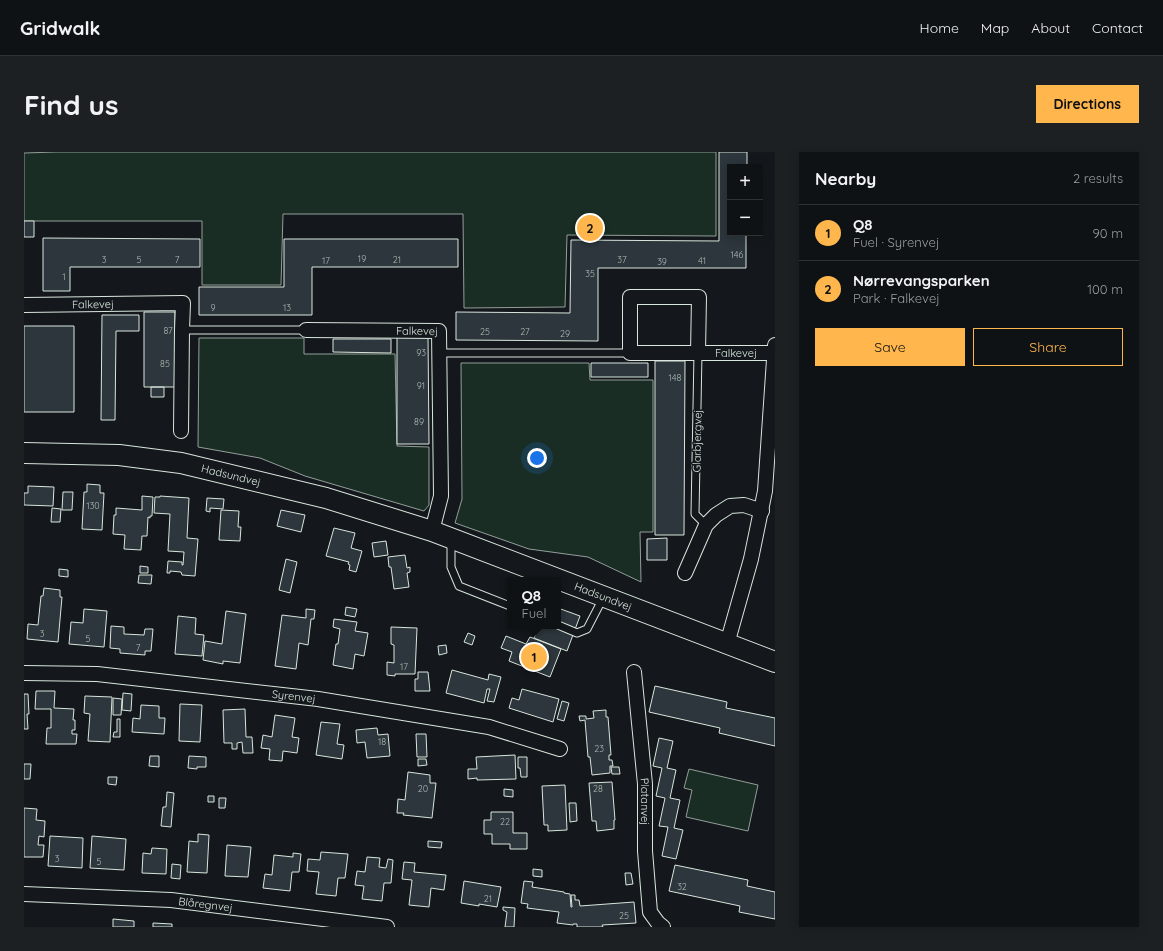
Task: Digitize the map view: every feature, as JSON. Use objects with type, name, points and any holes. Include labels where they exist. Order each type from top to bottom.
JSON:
[{"type":"street","points":[[630,353],[630,297],[676,297],[699,298],[698,353]]},
{"type":"street","name":"Falkevej","points":[[24,305],[183,303],[181,431]]},
{"type":"street","name":"Falkevej","points":[[306,330],[440,331],[439,353]]},
{"type":"street","points":[[727,644],[751,559],[762,510],[770,492],[775,344]]},
{"type":"street","points":[[432,531],[441,496],[439,353]]},
{"type":"street","name":"Falkevej","points":[[630,353],[774,353]]},
{"type":"street","name":"Hadsundvej","points":[[24,453],[119,455],[181,463],[326,498],[432,531],[552,577]]},
{"type":"street","points":[[685,573],[706,525],[716,515],[730,506],[744,505],[762,510]]},
{"type":"street","name":"Hadsundvej","points":[[561,580],[775,662]]},
{"type":"street","name":"Platanvej","points":[[634,672],[645,784],[645,851],[650,912],[663,927]]},
{"type":"street","name":"Syrenvej","points":[[24,674],[98,674],[318,699],[489,727],[560,749]]},
{"type":"street","name":"Blåregnvej","points":[[24,894],[171,900],[387,927]]},
{"type":"lane","name":"Falkevej","points":[[182,330],[306,330]]},
{"type":"lane","name":"Falkevej","points":[[439,353],[630,353]]},
{"type":"lane","name":"Glarbjergvej","points":[[698,353],[695,514],[706,525]]},
{"type":"lane","points":[[451,538],[451,567],[458,586],[507,605]]},
{"type":"lane","points":[[561,626],[578,633],[587,628],[604,597]]},
{"type":"green space","points":[[716,152],[716,236],[567,235],[565,307],[464,308],[463,214],[283,214],[281,285],[202,285],[202,221],[24,221],[24,153]]},
{"type":"green space","points":[[199,338],[304,338],[304,354],[395,354],[397,446],[429,447],[429,505],[424,511],[305,476],[260,458],[198,447]]},
{"type":"green space","points":[[461,363],[589,363],[590,380],[653,380],[653,532],[640,532],[641,582],[588,557],[529,549],[455,523],[462,499]]},
{"type":"green space","points":[[689,769],[758,785],[748,831],[686,817],[692,790],[684,788]]},
{"type":"building","points":[[719,152],[747,152],[747,164],[727,164],[727,236],[746,236],[746,268],[598,268],[598,341],[456,340],[456,312],[570,313],[571,240],[719,241]]},
{"type":"building","points":[[24,221],[34,221],[34,237],[24,237]]},
{"type":"building","points":[[43,238],[200,239],[200,267],[70,267],[70,291],[43,291]]},
{"type":"building","points":[[284,239],[458,239],[458,267],[312,267],[312,315],[199,315],[199,287],[284,287]]},
{"type":"building","points":[[144,312],[175,312],[175,387],[144,387]]},
{"type":"building","points":[[102,315],[139,315],[139,331],[116,331],[115,420],[101,420]]},
{"type":"building","points":[[24,326],[74,326],[74,412],[24,412]]},
{"type":"building","points":[[397,336],[428,336],[429,444],[397,444]]},
{"type":"building","points":[[333,339],[391,339],[391,353],[333,352]]},
{"type":"building","points":[[655,361],[685,361],[684,535],[655,535]]},
{"type":"building","points":[[591,363],[648,363],[648,377],[591,377]]},
{"type":"building","points":[[151,387],[164,387],[164,397],[151,397]]},
{"type":"building","points":[[87,484],[100,485],[100,493],[104,493],[102,530],[82,529],[84,492],[87,492]]},
{"type":"building","points":[[28,486],[54,487],[53,506],[24,505],[24,493],[28,493]]},
{"type":"building","points":[[63,492],[73,492],[72,510],[62,510]]},
{"type":"building","points":[[142,496],[153,497],[152,516],[150,516],[150,518],[148,517],[147,536],[142,536],[141,550],[124,549],[125,535],[113,534],[116,508],[142,510]]},
{"type":"building","points":[[155,497],[189,498],[187,538],[198,539],[195,576],[182,575],[181,572],[170,571],[170,573],[167,573],[168,561],[182,562],[183,565],[184,552],[168,551],[170,514],[154,513]]},
{"type":"building","points":[[207,498],[224,499],[223,509],[210,508],[210,512],[206,511]]},
{"type":"building","points":[[52,508],[61,509],[60,522],[51,522]]},
{"type":"building","points":[[221,510],[239,511],[238,527],[241,527],[240,541],[219,540]]},
{"type":"building","points":[[281,510],[305,515],[301,532],[277,526]]},
{"type":"building","points":[[334,528],[355,533],[351,548],[362,551],[356,572],[349,570],[349,562],[326,556]]},
{"type":"building","points":[[667,538],[667,560],[647,560],[647,539]]},
{"type":"building","points":[[386,541],[388,555],[374,557],[372,543]]},
{"type":"building","points":[[405,555],[407,568],[410,567],[410,572],[407,573],[409,587],[394,589],[388,557]]},
{"type":"building","points":[[286,559],[297,562],[290,593],[279,590]]},
{"type":"building","points":[[140,566],[148,567],[148,573],[140,573]]},
{"type":"building","points":[[59,569],[68,570],[68,577],[59,576]]},
{"type":"building","points":[[139,575],[152,575],[151,584],[138,583]]},
{"type":"building","points":[[44,588],[60,590],[60,597],[62,597],[58,642],[27,639],[28,624],[38,625],[41,596],[43,596]]},
{"type":"building","points":[[346,607],[357,609],[355,617],[345,615]]},
{"type":"building","points":[[84,609],[107,611],[104,647],[69,644],[71,622],[83,623]]},
{"type":"building","points":[[306,609],[315,610],[314,619],[311,619],[308,645],[299,643],[296,669],[275,666],[282,615],[306,618]]},
{"type":"building","points":[[561,609],[580,616],[567,651],[534,638],[538,629],[561,629]]},
{"type":"building","points":[[226,611],[246,614],[240,663],[223,661],[223,664],[203,660],[205,641],[222,644]]},
{"type":"building","points":[[178,616],[196,618],[195,634],[204,635],[202,656],[175,654]]},
{"type":"building","points":[[334,619],[357,622],[355,631],[368,633],[364,656],[355,654],[353,669],[333,665],[340,629],[333,627]]},
{"type":"building","points":[[111,626],[124,627],[124,634],[144,635],[145,629],[153,629],[151,651],[145,651],[145,655],[120,653],[120,649],[110,648]]},
{"type":"building","points":[[391,627],[417,628],[415,674],[395,674],[395,676],[387,675],[387,662],[394,663],[394,645],[391,644]]},
{"type":"building","points":[[468,633],[475,636],[472,645],[464,642]]},
{"type":"building","points":[[506,636],[526,644],[530,637],[561,649],[550,677],[509,661],[512,652],[501,648]]},
{"type":"building","points":[[446,645],[447,653],[439,655],[438,646]]},
{"type":"building","points":[[452,670],[488,680],[489,674],[501,677],[494,702],[487,701],[490,689],[487,689],[484,703],[446,693]]},
{"type":"building","points":[[418,672],[428,672],[430,691],[415,691],[415,679],[418,679]]},
{"type":"building","points":[[655,686],[727,702],[726,708],[775,718],[775,746],[719,733],[720,728],[649,712]]},
{"type":"building","points":[[522,689],[559,699],[553,722],[509,708],[512,698],[519,700]]},
{"type":"building","points":[[36,691],[55,691],[54,708],[74,709],[73,720],[75,720],[75,730],[72,730],[72,734],[77,734],[76,744],[46,744],[47,728],[51,728],[51,709],[35,709]]},
{"type":"building","points":[[123,693],[132,694],[131,711],[122,710]]},
{"type":"building","points":[[24,694],[28,694],[28,729],[24,729]]},
{"type":"building","points":[[85,696],[112,697],[110,742],[88,741],[90,714],[84,713]]},
{"type":"building","points":[[113,698],[122,699],[121,715],[113,715]]},
{"type":"building","points":[[562,701],[569,703],[564,721],[557,719]]},
{"type":"building","points":[[180,704],[202,705],[200,742],[179,741]]},
{"type":"building","points":[[141,705],[159,706],[159,718],[165,718],[164,734],[132,732],[133,718],[140,719]]},
{"type":"building","points":[[245,709],[246,737],[252,737],[253,753],[243,753],[242,742],[237,743],[237,749],[232,749],[232,743],[224,743],[223,710]]},
{"type":"building","points":[[606,710],[606,717],[608,717],[611,755],[609,755],[609,760],[612,760],[613,766],[610,766],[610,773],[592,775],[590,757],[588,757],[585,720],[580,721],[579,716],[586,716],[586,719],[594,718],[593,711]]},
{"type":"building","points":[[275,715],[295,718],[292,737],[299,738],[297,753],[283,751],[282,761],[269,760],[270,749],[261,748],[263,735],[272,737]]},
{"type":"building","points":[[117,719],[120,719],[120,737],[113,737],[114,732],[117,732]]},
{"type":"building","points":[[321,722],[340,724],[337,744],[344,745],[342,759],[316,755]]},
{"type":"building","points":[[377,728],[378,735],[388,734],[390,756],[367,758],[365,742],[357,743],[356,730]]},
{"type":"building","points":[[416,734],[426,734],[427,757],[417,757]]},
{"type":"building","points":[[659,738],[673,741],[667,768],[676,770],[670,798],[680,800],[674,828],[683,830],[676,859],[662,856],[668,827],[659,826],[665,798],[656,796],[662,768],[653,766]]},
{"type":"building","points":[[515,755],[516,779],[468,779],[468,769],[477,769],[476,757]]},
{"type":"building","points":[[150,756],[159,756],[159,767],[149,766]]},
{"type":"building","points":[[189,756],[206,757],[206,767],[197,767],[197,769],[188,768]]},
{"type":"building","points":[[518,757],[527,757],[527,777],[521,777],[520,768],[518,768]]},
{"type":"building","points":[[418,759],[426,759],[427,765],[418,766]]},
{"type":"building","points":[[24,764],[31,764],[30,779],[24,779]]},
{"type":"building","points":[[611,767],[619,767],[620,774],[612,774]]},
{"type":"building","points":[[408,772],[430,775],[430,783],[436,783],[432,818],[397,813],[398,799],[405,800]]},
{"type":"building","points":[[108,777],[117,777],[116,785],[108,784]]},
{"type":"building","points":[[612,782],[615,820],[614,829],[597,831],[596,821],[592,821],[589,783]]},
{"type":"building","points":[[565,785],[567,830],[548,831],[548,825],[544,825],[542,786]]},
{"type":"building","points":[[504,789],[513,790],[513,797],[504,796]]},
{"type":"building","points":[[167,792],[174,793],[171,827],[161,826],[163,807],[166,807]]},
{"type":"building","points":[[208,796],[214,796],[214,802],[208,802]]},
{"type":"building","points":[[219,798],[226,798],[225,808],[219,808]]},
{"type":"building","points":[[569,803],[576,803],[577,821],[570,822]]},
{"type":"building","points":[[24,808],[37,809],[36,820],[45,821],[44,837],[39,836],[38,845],[44,845],[43,857],[24,857]]},
{"type":"building","points":[[491,812],[513,812],[513,833],[527,833],[527,849],[510,849],[510,844],[492,844],[492,834],[484,834],[484,820],[491,820]]},
{"type":"building","points":[[198,834],[209,835],[207,873],[187,872],[189,841],[198,842]]},
{"type":"building","points":[[50,836],[83,838],[82,868],[48,866]]},
{"type":"building","points":[[92,836],[126,839],[124,870],[90,868]]},
{"type":"building","points":[[428,841],[442,842],[441,848],[428,847]]},
{"type":"building","points":[[227,845],[251,847],[248,877],[225,876]]},
{"type":"building","points":[[152,848],[167,849],[166,874],[142,873],[143,853],[151,854]]},
{"type":"building","points":[[321,852],[348,854],[345,878],[338,878],[336,896],[316,894],[319,872],[307,871],[308,859],[320,860]]},
{"type":"building","points":[[293,853],[301,854],[299,872],[292,872],[290,891],[263,888],[265,874],[272,875],[274,855],[293,857]]},
{"type":"building","points":[[367,857],[380,858],[379,867],[386,868],[388,859],[393,860],[391,883],[384,883],[382,901],[362,899],[364,886],[355,885],[357,871],[365,872]]},
{"type":"building","points":[[404,862],[415,863],[414,872],[446,875],[444,890],[431,888],[429,907],[409,905],[412,880],[402,879]]},
{"type":"building","points":[[172,864],[181,865],[180,879],[171,878]]},
{"type":"building","points":[[675,865],[748,880],[747,886],[775,892],[775,919],[739,912],[740,906],[669,891]]},
{"type":"building","points":[[533,869],[542,870],[542,877],[533,876]]},
{"type":"building","points":[[625,873],[631,873],[633,884],[626,885]]},
{"type":"building","points":[[464,881],[501,887],[497,907],[461,903]]},
{"type":"building","points":[[524,881],[533,882],[532,887],[570,894],[571,907],[571,895],[575,895],[575,900],[579,900],[580,906],[634,902],[636,923],[602,925],[603,927],[577,927],[577,924],[557,923],[559,912],[527,908],[528,904],[521,903]]},
{"type":"building","points":[[503,907],[515,908],[514,927],[505,927],[507,912],[503,910]]},
{"type":"building","points":[[113,919],[134,921],[134,927],[113,927]]},
{"type":"building","points":[[153,923],[172,924],[172,927],[153,927]]},
{"type":"place","name":"Nørrevangsparken","points":[[590,228]]},
{"type":"place","name":"Q8","points":[[534,657]]}]
